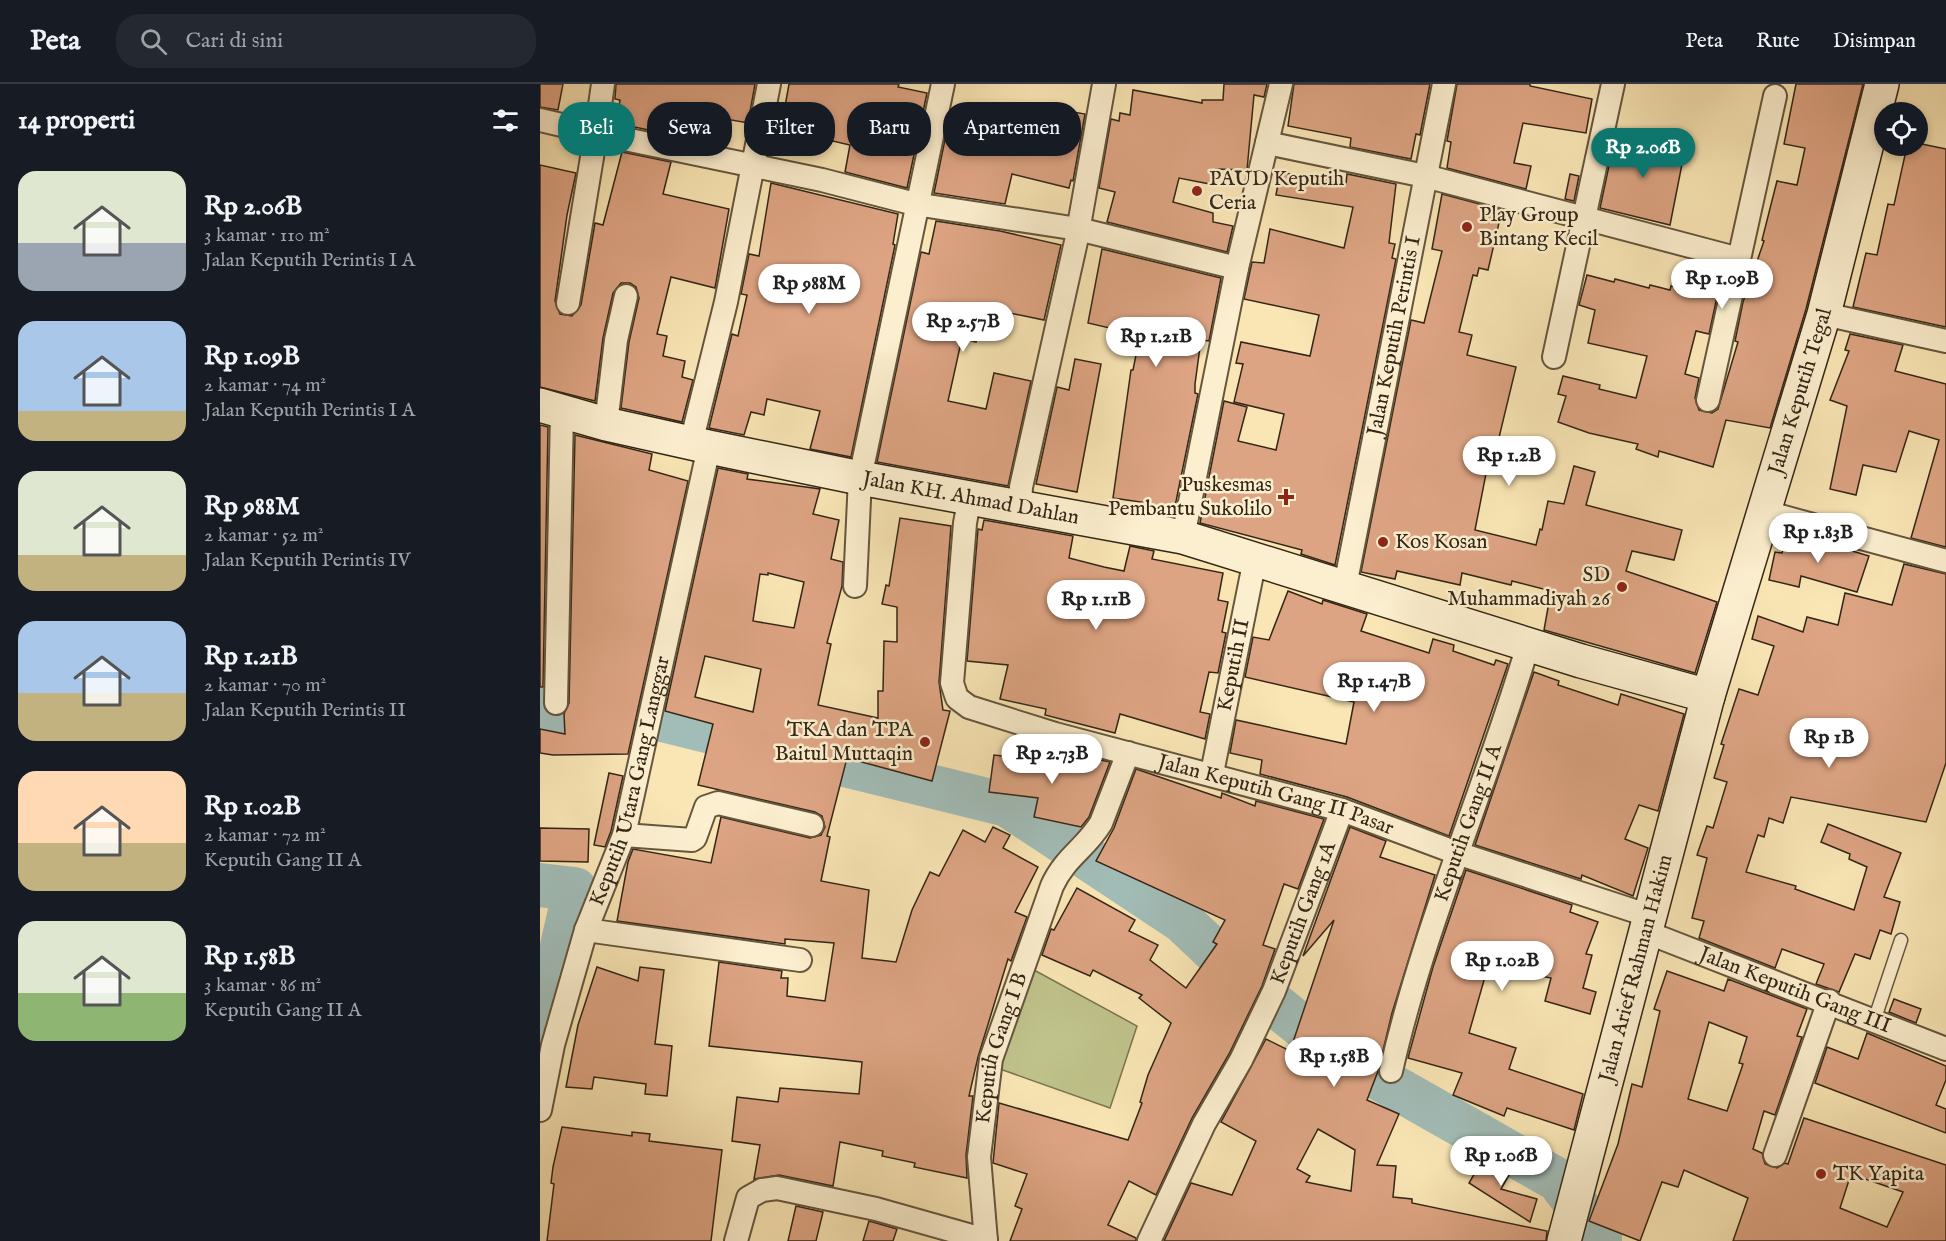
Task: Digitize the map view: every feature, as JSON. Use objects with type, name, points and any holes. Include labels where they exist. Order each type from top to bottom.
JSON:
[{"type":"main road","name":"Jalan Keputih Tegal","points":[[1707,696],[1824,314],[1882,84]]},
{"type":"main road","name":"Jalan KH. Ahmad Dahlan","points":[[551,408],[606,424],[860,478],[970,496],[1183,537],[1527,645],[1707,696]]},
{"type":"main road","name":"Jalan Arief Rahman Hakim","points":[[1564,1240],[1707,696]]},
{"type":"street","points":[[600,102],[603,84]]},
{"type":"street","name":"Keputih Utara Gang Langgar","points":[[540,1110],[553,1045],[586,930],[624,835],[652,701],[726,302],[770,84]]},
{"type":"street","points":[[855,586],[860,478],[915,204],[943,84]]},
{"type":"street","points":[[1020,507],[1021,487],[1078,229],[1104,84]]},
{"type":"street","points":[[1183,537],[1237,268],[1281,84]]},
{"type":"street","name":"Jalan Keputih Perintis I","points":[[1345,586],[1444,84]]},
{"type":"street","points":[[1554,357],[1614,84]]},
{"type":"street","points":[[1708,400],[1775,96]]},
{"type":"street","points":[[540,120],[558,124]]},
{"type":"street","points":[[635,141],[822,180],[915,204],[1078,229],[1237,268]]},
{"type":"street","points":[[1267,143],[1425,176],[1739,259]]},
{"type":"street","points":[[568,303],[592,156]]},
{"type":"street","points":[[606,424],[616,340],[626,296]]},
{"type":"street","points":[[1824,314],[1946,341]]},
{"type":"street","points":[[551,408],[556,703]]},
{"type":"street","name":"Jalan Keputih Gang II Pasar","points":[[970,496],[965,523],[952,682],[957,698],[979,712],[1128,753],[1212,773],[1342,810],[1648,924]]},
{"type":"street","points":[[1765,512],[1946,561]]},
{"type":"street","name":"Keputih II","points":[[1212,773],[1255,559]]},
{"type":"street","name":"Keputih Gang II A","points":[[1391,1071],[1423,951],[1509,709],[1527,645]]},
{"type":"street","name":"Keputih Gang I B","points":[[986,1240],[979,1157],[991,1059],[1052,886],[1064,863],[1095,833],[1128,753]]},
{"type":"street","points":[[624,835],[692,840],[695,838],[706,807],[718,803],[812,825]]},
{"type":"street","name":"Keputih Gang 1A","points":[[1149,1241],[1204,1125],[1274,991],[1342,810]]},
{"type":"street","name":"Jalan Keputih Gang III","points":[[1648,924],[1874,1021],[1946,1049]]},
{"type":"street","points":[[586,930],[800,960]]},
{"type":"street","points":[[1775,1155],[1829,1001]]},
{"type":"street","points":[[736,1241],[748,1198],[762,1190],[777,1188],[876,1209],[986,1240]]},
{"type":"lane","points":[[1874,1021],[1901,940]]},
{"type":"green space","points":[[1034,970],[1137,1026],[1110,1108],[1000,1069]]},
{"type":"building","points":[[540,84],[563,84],[558,110],[540,107]]},
{"type":"building","points":[[616,84],[755,84],[752,102],[744,102],[744,122],[732,120],[732,102],[647,102],[647,130],[635,127],[635,102],[620,102],[620,100],[615,99]]},
{"type":"building","points":[[789,84],[899,84],[898,87],[927,93],[925,102],[847,102],[847,144],[835,142],[835,102],[786,102]]},
{"type":"building","points":[[1224,84],[1267,84],[1264,97],[1254,95],[1247,170],[1216,169],[1215,185],[1179,178],[1173,202],[1213,213],[1213,222],[1233,226],[1227,252],[1107,222],[1115,192],[1099,188],[1111,119],[1119,121],[1120,113],[1130,115],[1133,90],[1202,103],[1202,100],[1223,100]]},
{"type":"building","points":[[1294,84],[1430,84],[1420,135],[1416,134],[1411,159],[1350,147],[1351,138],[1288,126]]},
{"type":"building","points":[[1457,84],[1530,84],[1530,86],[1592,99],[1586,133],[1523,123],[1514,163],[1531,166],[1526,189],[1447,168],[1451,142],[1447,141]]},
{"type":"building","points":[[1796,84],[1863,84],[1806,309],[1770,428],[1726,420],[1713,467],[1659,451],[1658,457],[1636,449],[1638,444],[1589,433],[1558,422],[1566,396],[1558,394],[1563,376],[1600,385],[1599,389],[1636,398],[1647,356],[1588,343],[1595,310],[1579,305],[1587,275],[1614,282],[1615,279],[1649,288],[1650,285],[1670,290],[1671,286],[1717,297],[1709,334],[1696,331],[1685,374],[1699,378],[1695,398],[1699,410],[1712,413],[1718,409],[1738,342],[1735,341],[1743,302],[1764,241],[1762,240],[1777,181],[1797,185],[1805,148],[1784,144]]},
{"type":"building","points":[[1081,113],[1085,114],[1081,136]]},
{"type":"building","points":[[1616,133],[1685,149],[1670,225],[1600,208]]},
{"type":"building","points":[[1928,145],[1946,149],[1946,327],[1853,307],[1866,253],[1877,255],[1888,204],[1894,205],[1905,156],[1928,156]]},
{"type":"building","points":[[943,149],[943,156],[1077,156],[1073,181],[1071,180],[1069,188],[1012,174],[1005,204],[934,193]]},
{"type":"building","points":[[635,155],[671,162],[663,194],[729,209],[715,288],[671,277],[657,334],[667,336],[663,356],[685,361],[682,377],[693,380],[682,422],[621,408],[629,342],[639,298],[636,287],[630,283],[621,283],[613,293],[603,338],[595,401],[540,387],[540,165],[576,173],[567,215],[555,301],[560,314],[572,316],[581,305],[595,223],[603,225],[621,156]]},
{"type":"building","points":[[848,156],[914,156],[907,188],[845,172]]},
{"type":"building","points":[[1280,172],[1346,184],[1347,174],[1396,184],[1389,243],[1395,244],[1392,258],[1396,259],[1335,565],[1301,554],[1302,550],[1200,523],[1224,401],[1247,407],[1238,441],[1276,450],[1284,414],[1234,402],[1243,364],[1236,363],[1241,342],[1310,356],[1319,315],[1244,299],[1252,262],[1264,263],[1270,229],[1344,248],[1353,207],[1276,195]]},
{"type":"building","points":[[1570,174],[1579,176],[1574,201],[1565,199]]},
{"type":"building","points":[[771,183],[898,214],[893,244],[895,245],[851,457],[810,449],[820,411],[767,399],[764,415],[751,412],[744,435],[709,428],[732,334],[738,336],[747,295],[741,294],[749,254],[759,256]]},
{"type":"building","points":[[1442,194],[1502,210],[1488,270],[1479,268],[1477,276],[1473,275],[1459,332],[1472,335],[1467,355],[1516,367],[1496,450],[1491,448],[1475,530],[1536,545],[1540,529],[1542,530],[1548,501],[1564,504],[1574,466],[1595,472],[1586,505],[1682,530],[1674,560],[1632,551],[1626,571],[1717,602],[1695,673],[1544,630],[1551,591],[1512,581],[1511,585],[1462,573],[1460,585],[1397,571],[1395,579],[1361,572],[1411,320],[1424,323],[1442,251],[1432,249]]},
{"type":"building","points":[[936,221],[1000,231],[1061,245],[1044,320],[985,308],[976,342],[962,338],[948,401],[986,409],[994,373],[1031,381],[1008,486],[877,462],[921,252],[929,254]]},
{"type":"building","points":[[1102,249],[1221,278],[1209,341],[1201,340],[1195,384],[1195,393],[1198,394],[1173,516],[1146,510],[1148,503],[1113,498],[1131,370],[1133,370],[1140,335],[1088,323]]},
{"type":"building","points":[[1850,334],[1903,345],[1895,371],[1946,384],[1946,547],[1911,538],[1939,440],[1909,431],[1896,472],[1863,465],[1856,495],[1830,489],[1847,406],[1830,400],[1849,351],[1845,350]]},
{"type":"building","points":[[1075,359],[1101,364],[1077,492],[1036,484],[1057,387],[1069,390]]},
{"type":"building","points":[[540,425],[548,427],[543,687],[540,687]]},
{"type":"building","points":[[575,435],[652,454],[649,470],[688,481],[628,754],[553,755],[540,753],[540,729],[565,734],[564,714],[569,703]]},
{"type":"building","points":[[718,468],[748,474],[747,479],[820,489],[813,514],[839,520],[831,559],[843,562],[842,586],[827,643],[831,644],[818,705],[878,718],[878,691],[883,691],[884,641],[897,642],[897,607],[882,604],[886,585],[889,586],[900,518],[951,526],[939,682],[943,710],[950,711],[932,781],[847,758],[827,836],[830,837],[821,881],[869,890],[862,958],[896,962],[912,910],[930,872],[939,876],[963,830],[985,842],[993,827],[1010,835],[1003,848],[1038,867],[1015,912],[1027,917],[1011,961],[1008,959],[978,1057],[969,1096],[973,1096],[966,1155],[967,1178],[914,1167],[915,1163],[882,1156],[883,1151],[840,1142],[833,1186],[779,1175],[754,1179],[760,1145],[732,1141],[737,1097],[778,1102],[780,1088],[859,1094],[862,1062],[709,1046],[719,962],[782,971],[781,978],[788,978],[787,996],[825,1001],[834,943],[785,939],[785,944],[617,921],[628,862],[633,849],[711,863],[721,817],[810,838],[821,835],[825,827],[822,816],[815,812],[698,785],[713,724],[665,711]],"holes":[[[768,573],[804,582],[794,628],[753,621],[760,574],[768,575]],[[705,656],[761,669],[753,712],[695,697]]]},
{"type":"building","points":[[984,520],[1073,536],[1069,558],[1104,567],[1124,571],[1130,546],[1154,551],[1152,559],[1223,573],[1218,600],[1228,602],[1222,632],[1226,633],[1218,673],[1209,672],[1200,712],[1210,714],[1205,739],[1120,714],[1115,733],[1045,715],[1046,709],[1000,699],[1008,665],[967,661],[978,529],[982,530]]},
{"type":"building","points":[[1788,532],[1869,556],[1857,592],[1801,576],[1799,587],[1769,580],[1775,552],[1782,553]]},
{"type":"building","points":[[1904,564],[1946,574],[1946,763],[1926,822],[1791,797],[1783,823],[1769,818],[1764,837],[1758,835],[1746,872],[1796,886],[1795,889],[1854,910],[1867,867],[1849,859],[1850,854],[1821,842],[1828,824],[1901,853],[1884,897],[1900,902],[1891,934],[1880,930],[1870,959],[1855,954],[1839,992],[1816,984],[1824,964],[1782,949],[1775,968],[1699,938],[1704,921],[1692,918],[1707,858],[1697,855],[1707,826],[1713,828],[1727,782],[1714,778],[1724,745],[1721,744],[1739,689],[1758,695],[1774,646],[1752,639],[1758,616],[1803,632],[1807,617],[1838,625],[1845,593],[1892,605]]},
{"type":"building","points":[[1288,591],[1322,604],[1323,600],[1367,614],[1361,631],[1429,653],[1433,639],[1454,645],[1453,651],[1494,665],[1496,660],[1508,664],[1449,836],[1347,797],[1260,774],[1262,760],[1230,753],[1236,720],[1346,744],[1354,702],[1245,677],[1253,637],[1269,640]]},
{"type":"building","points":[[1534,672],[1559,681],[1558,685],[1618,705],[1621,694],[1684,714],[1658,811],[1639,805],[1625,839],[1648,848],[1633,896],[1582,875],[1581,879],[1475,845]]},
{"type":"building","points":[[1045,754],[1110,762],[1089,817],[1081,827],[1034,817],[1038,798],[989,792],[994,755],[1044,761]]},
{"type":"building","points":[[1136,769],[1221,798],[1222,793],[1255,806],[1256,801],[1324,819],[1298,889],[1284,884],[1263,945],[1275,949],[1262,986],[1229,1054],[1192,1118],[1156,1195],[1129,1181],[1108,1225],[1136,1238],[1136,1241],[1010,1241],[1022,1209],[1015,1206],[1027,1174],[993,1163],[999,1103],[1128,1140],[1142,1103],[1140,1102],[1148,1075],[1171,1023],[1139,998],[1142,995],[1093,970],[1090,976],[1042,955],[1051,929],[1054,930],[1077,888],[1135,920],[1129,931],[1158,945],[1150,960],[1186,988],[1217,944],[1213,942],[1225,920],[1096,861],[1114,828]]},
{"type":"building","points":[[609,773],[623,776],[611,831],[605,847],[594,845]]},
{"type":"building","points":[[1350,827],[1386,841],[1380,857],[1435,875],[1392,1013],[1378,1071],[1367,1100],[1399,1114],[1377,1165],[1396,1166],[1393,1197],[1412,1199],[1412,1203],[1547,1231],[1546,1241],[1164,1241],[1191,1183],[1232,1195],[1256,1141],[1221,1122],[1266,1039],[1290,1051],[1334,920],[1303,956]],"holes":[[[1318,1129],[1355,1150],[1351,1191],[1306,1182],[1310,1176],[1297,1169]]]},
{"type":"building","points":[[540,828],[589,829],[588,862],[540,861]]},
{"type":"building","points":[[1466,870],[1572,905],[1570,912],[1598,922],[1586,954],[1592,955],[1583,988],[1596,992],[1590,1014],[1545,1001],[1551,978],[1488,966],[1469,1033],[1516,1048],[1509,1069],[1583,1094],[1574,1130],[1507,1108],[1504,1116],[1453,1095],[1462,1073],[1408,1058],[1433,967]]},
{"type":"building","points":[[597,967],[638,981],[640,967],[664,970],[655,1044],[672,1046],[667,1096],[645,1094],[646,1084],[594,1077],[592,1089],[566,1087],[578,1025]]},
{"type":"building","points":[[1667,971],[1724,991],[1728,979],[1807,1009],[1797,1036],[1802,1037],[1775,1115],[1764,1111],[1753,1149],[1762,1153],[1765,1164],[1777,1168],[1785,1163],[1788,1164],[1804,1118],[1946,1165],[1946,1241],[1733,1241],[1748,1198],[1684,1170],[1678,1187],[1662,1182],[1640,1241],[1589,1221],[1618,1144],[1632,1084],[1642,1087],[1660,1011],[1654,1009]],"holes":[[[1709,1022],[1747,1037],[1739,1063],[1743,1064],[1727,1111],[1688,1099]],[[1851,1174],[1903,1192],[1887,1227],[1840,1208]]]},
{"type":"building","points":[[1894,999],[1921,1009],[1916,1023],[1889,1012]]},
{"type":"building","points":[[1867,1033],[1946,1066],[1946,1080],[1936,1105],[1946,1109],[1946,1133],[1815,1083],[1827,1047],[1858,1059]]},
{"type":"building","points":[[562,1127],[632,1136],[632,1132],[650,1134],[649,1141],[722,1150],[711,1241],[547,1241],[554,1184],[551,1183],[553,1167]]},
{"type":"building","points":[[1486,1154],[1512,1170],[1501,1189],[1537,1199],[1530,1222],[1469,1183]]},
{"type":"building","points":[[796,1206],[823,1212],[816,1241],[788,1241]]},
{"type":"building","points":[[869,1221],[897,1229],[893,1241],[863,1241]]},
{"type":"waterway","points":[[540,710],[559,716],[619,712],[666,721],[1007,805],[1182,921],[1248,983],[1336,1054],[1558,1180],[1600,1236],[1600,1241]]},
{"type":"waterway","points":[[540,885],[575,889],[540,1043]]},
{"type":"place","name":"PAUD Keputih Ceria","points":[[1197,191]]},
{"type":"place","name":"Play Group Bintang Kecil","points":[[1467,227]]},
{"type":"place","name":"Puskesmas Pembantu Sukolilo","points":[[1286,497]]},
{"type":"place","name":"Kos Kosan","points":[[1383,542]]},
{"type":"place","name":"SD Muhammadiyah 26","points":[[1622,587]]},
{"type":"place","name":"TKA dan TPA Baitul Muttaqin","points":[[925,742]]},
{"type":"place","name":"TK Yapita","points":[[1821,1174]]}]
